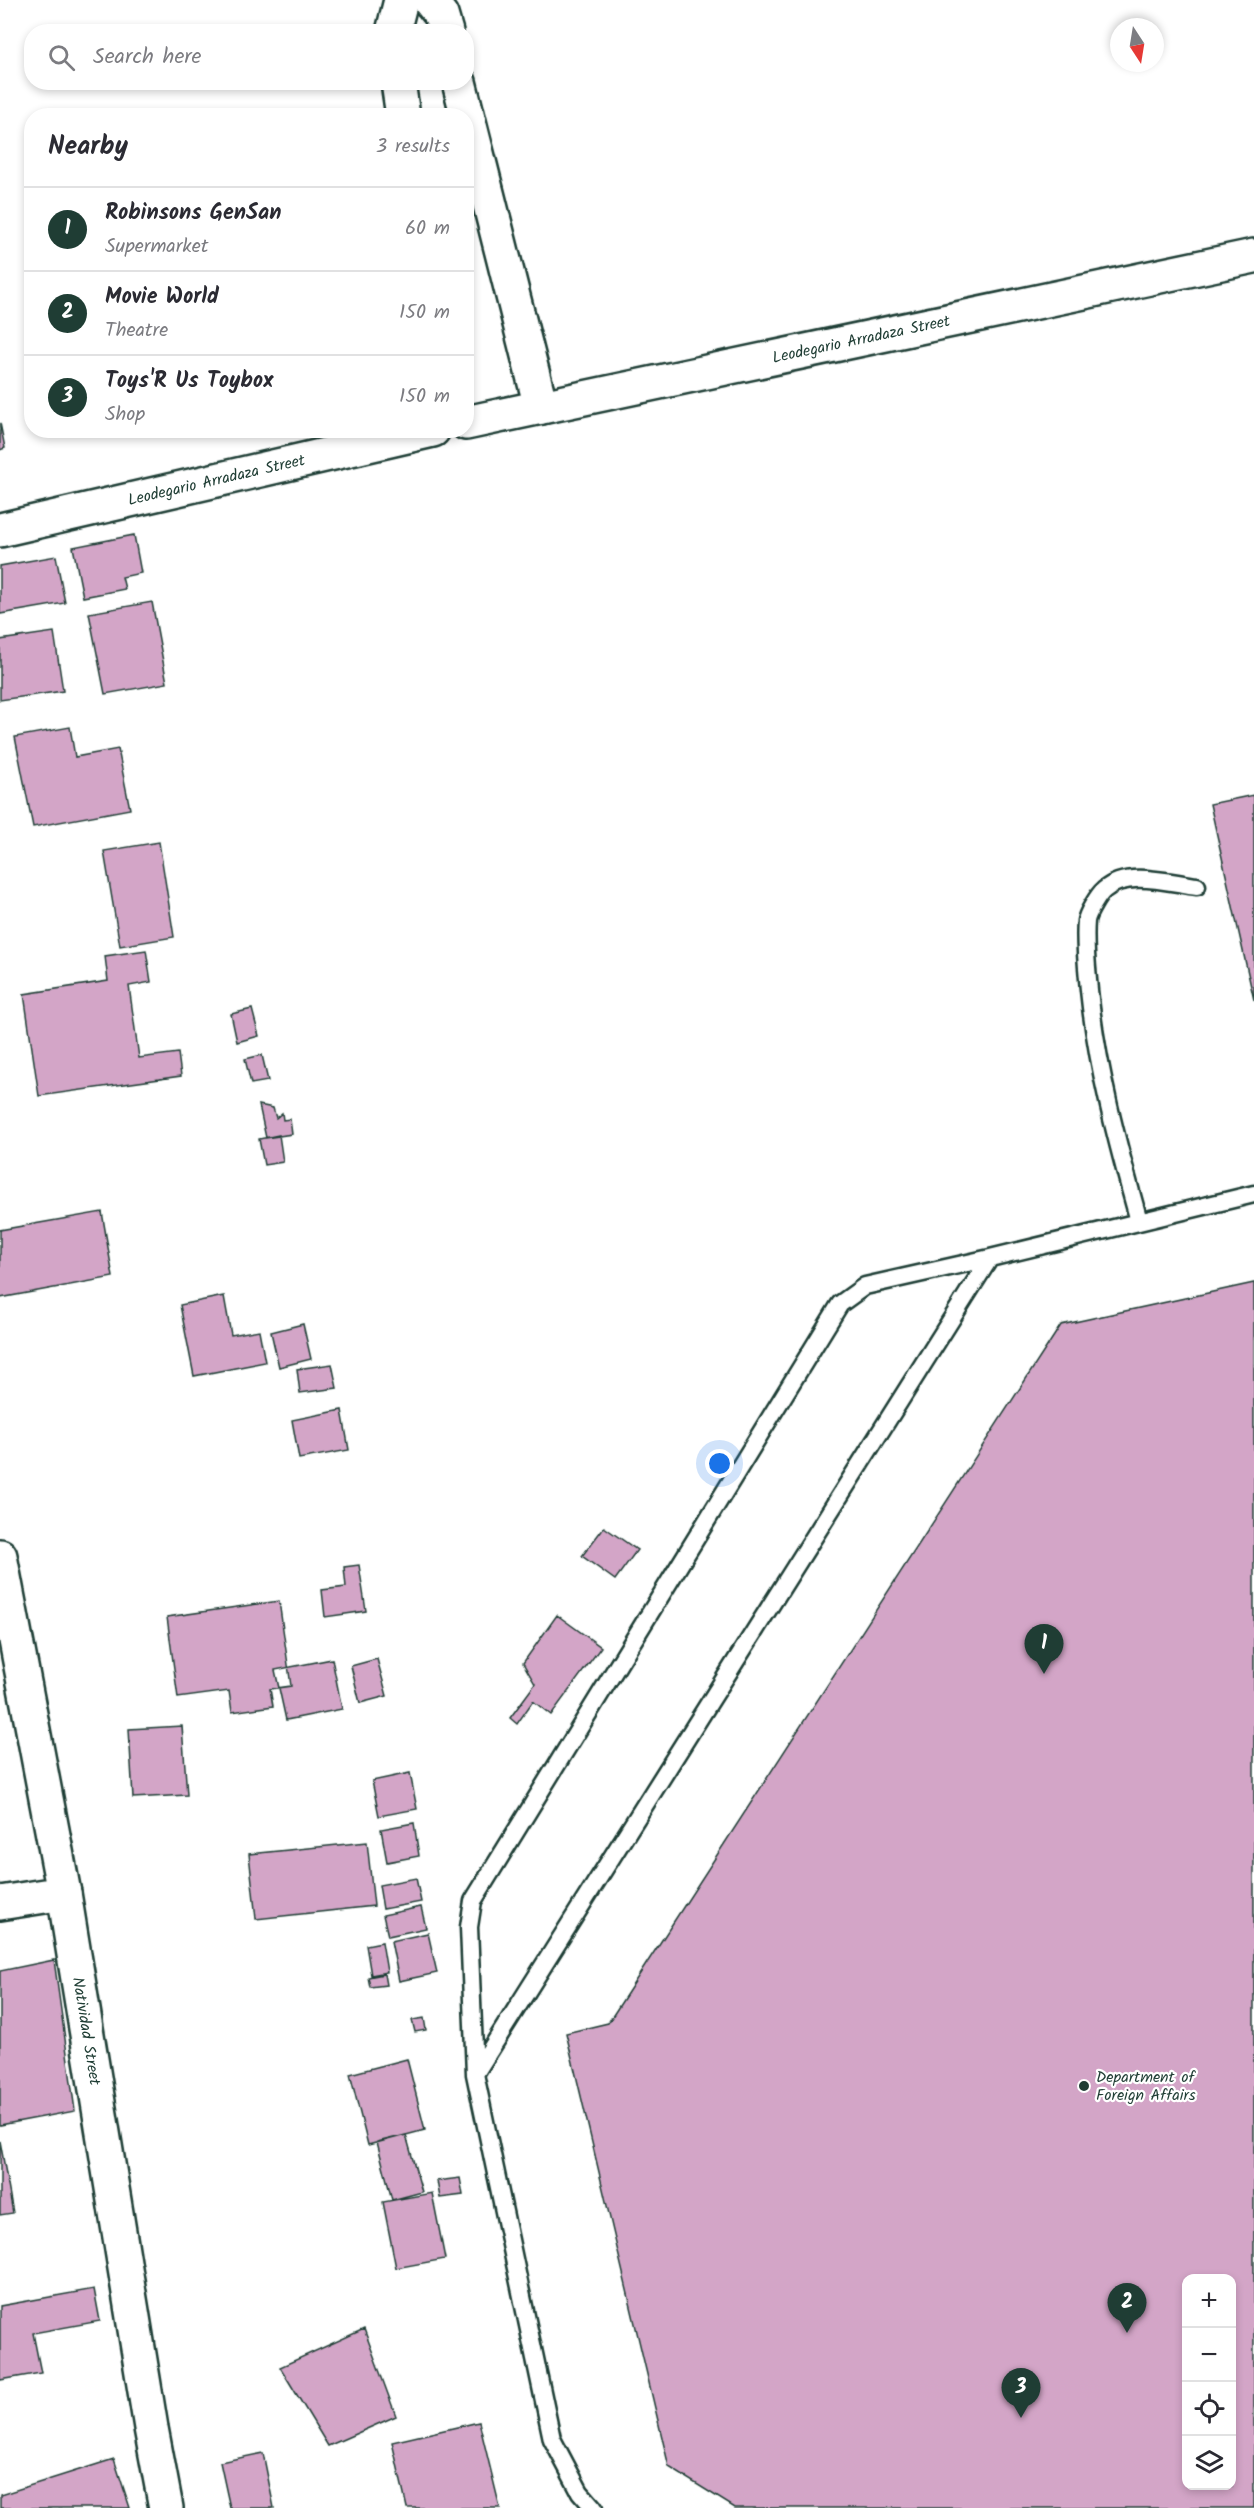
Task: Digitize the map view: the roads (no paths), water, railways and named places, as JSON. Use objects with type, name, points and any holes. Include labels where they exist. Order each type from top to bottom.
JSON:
[{"type":"street","points":[[395,24],[401,0]]},
{"type":"street","points":[[429,0],[441,15],[444,24]]},
{"type":"street","points":[[399,90],[402,108]]},
{"type":"street","points":[[461,90],[466,108]]},
{"type":"street","points":[[474,141],[541,407]]},
{"type":"street","name":"Leodegario Arradaza Street","points":[[474,421],[1254,256]]},
{"type":"street","name":"Leodegario Arradaza Street","points":[[0,530],[398,438]]},
{"type":"street","name":"Natividad Street","points":[[0,1556],[64,1893],[166,2508]]},
{"type":"street","points":[[0,1903],[64,1893]]},
{"type":"lane","points":[[1139,1221],[1117,1142],[1092,1022],[1086,952],[1087,918],[1104,890],[1123,881],[1135,879],[1197,886]]},
{"type":"lane","points":[[594,2508],[580,2492],[552,2439],[475,2074],[469,1927],[474,1901],[840,1304],[865,1286],[1254,1194]]},
{"type":"lane","points":[[475,2074],[990,1258]]},
{"type":"place","name":"Robinsons GenSan","points":[[1044,1674]]},
{"type":"place","name":"Department of Foreign Affairs","points":[[1084,2086]]},
{"type":"place","name":"Movie World","points":[[1127,2333]]},
{"type":"place","name":"Toys'R Us Toybox","points":[[1021,2418]]}]
